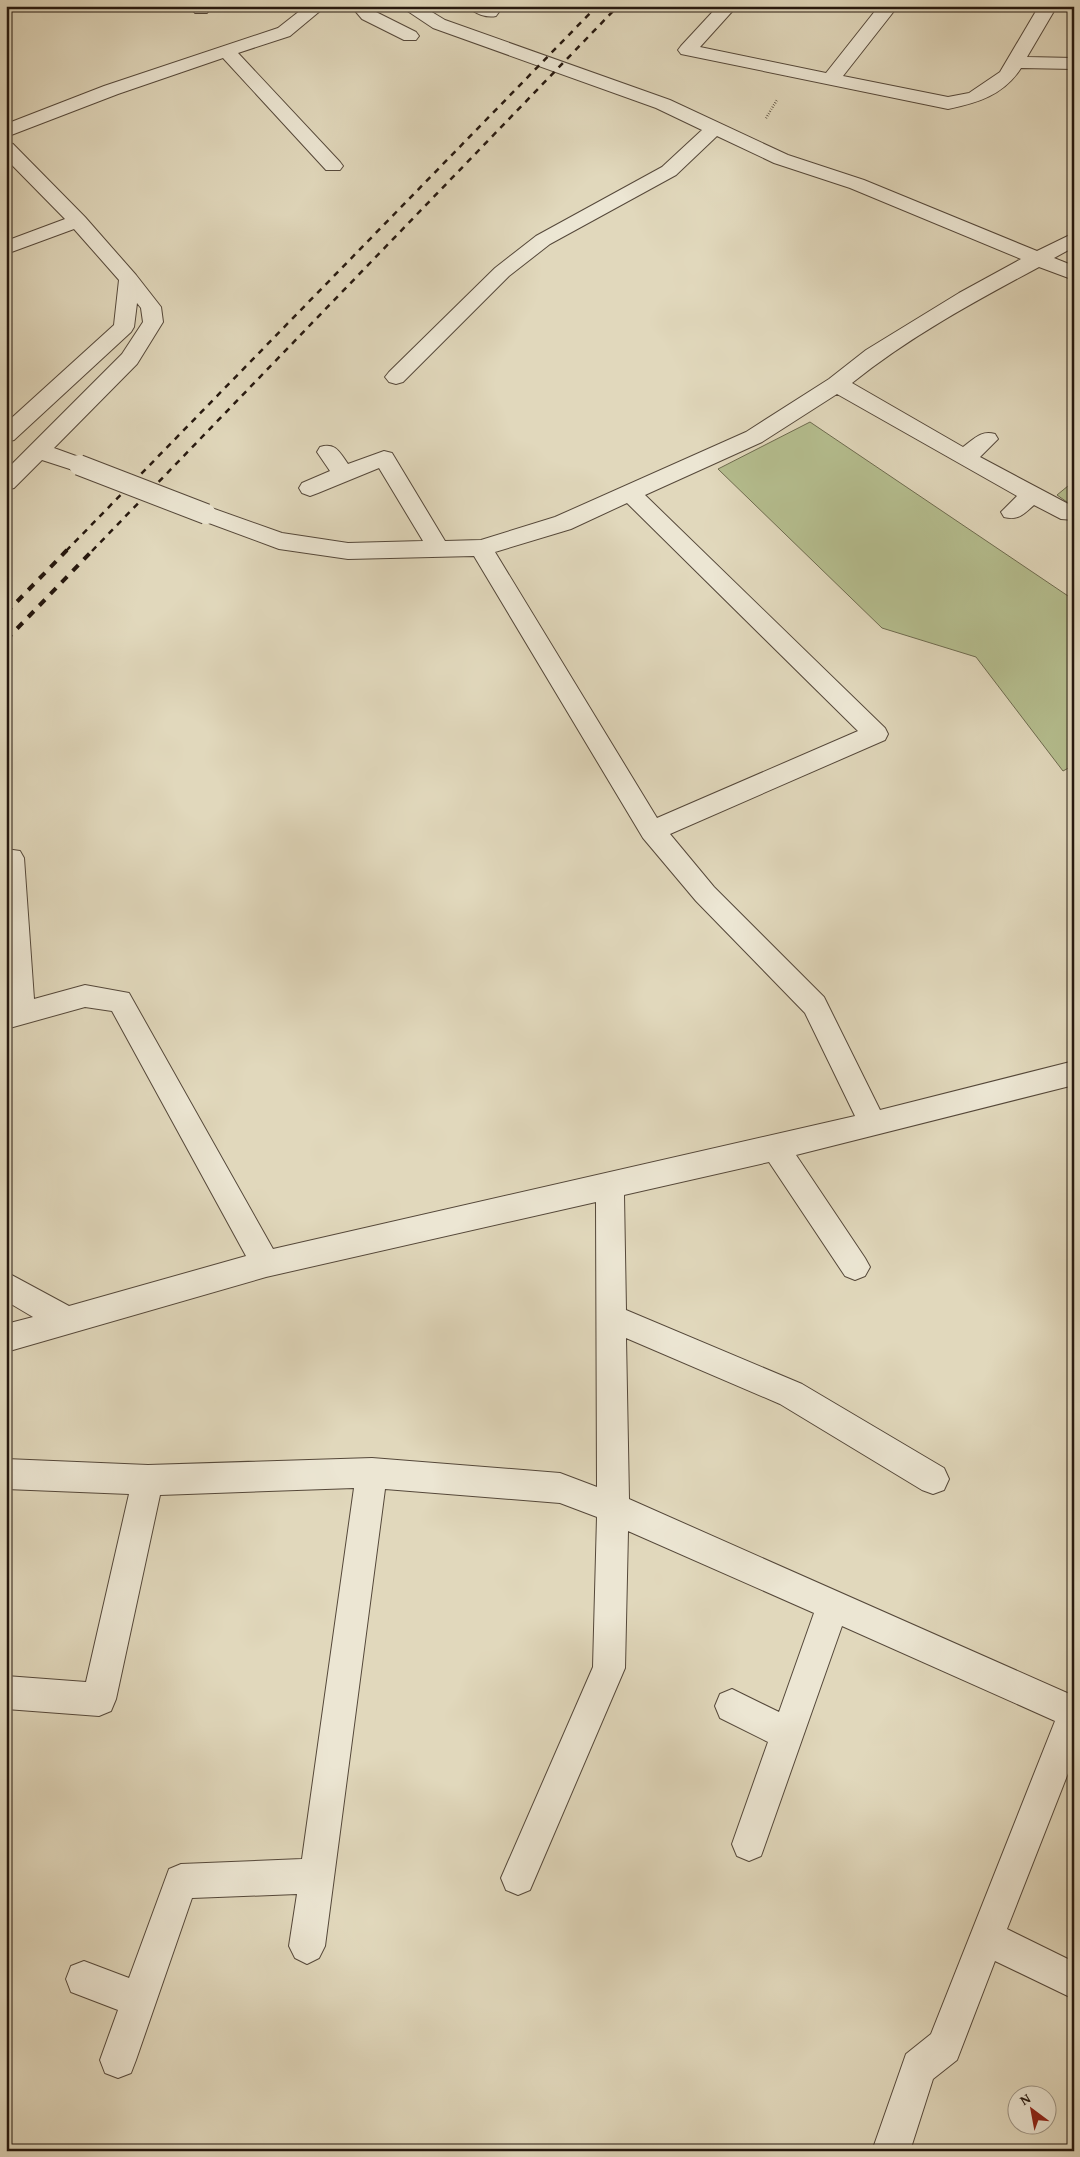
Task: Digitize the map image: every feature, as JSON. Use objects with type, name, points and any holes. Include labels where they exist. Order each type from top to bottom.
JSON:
[{"type":"street","points":[[6,131],[111,90],[284,32],[317,6]]},
{"type":"street","points":[[360,6],[368,15],[410,36]]},
{"type":"street","points":[[409,6],[439,24],[663,104],[781,159],[857,184],[1074,274]]},
{"type":"street","points":[[728,6],[688,50],[948,103],[975,98],[1007,75],[1048,6]]},
{"type":"street","points":[[831,78],[889,6]]},
{"type":"street","points":[[227,52],[333,166]]},
{"type":"street","points":[[1015,62],[1074,64]]},
{"type":"street","points":[[396,377],[502,272],[543,240],[668,170],[714,129]]},
{"type":"street","points":[[6,148],[78,221],[129,278],[151,307],[154,322],[130,359],[6,483]]},
{"type":"street","points":[[6,248],[78,221]]},
{"type":"street","points":[[40,451],[278,541],[348,551],[480,548],[563,523],[754,437],[837,384],[873,354],[966,298],[1074,239]]},
{"type":"street","points":[[6,435],[124,327],[129,278]]},
{"type":"street","points":[[837,384],[965,458],[1069,514]]},
{"type":"street","points":[[965,458],[987,439]]},
{"type":"street","points":[[328,452],[344,474]]},
{"type":"street","points":[[310,488],[384,458],[438,548]]},
{"type":"street","points":[[631,494],[876,734],[652,831]]},
{"type":"street","points":[[1012,512],[1032,494]]},
{"type":"street","points":[[480,548],[652,831],[705,894],[814,1005],[872,1123]]},
{"type":"street","points":[[6,859],[11,858],[14,1015],[85,996],[120,1001],[266,1264]]},
{"type":"street","points":[[6,1338],[266,1264],[776,1148],[1074,1073]]},
{"type":"street","points":[[776,1148],[855,1267]]},
{"type":"street","points":[[518,1878],[609,1668],[613,1508],[610,1185]]},
{"type":"street","points":[[6,1285],[66,1320]]},
{"type":"street","points":[[612,1318],[791,1394],[934,1479]]},
{"type":"street","points":[[307,1946],[372,1473]]},
{"type":"street","points":[[6,1474],[148,1480],[372,1473],[560,1488],[613,1508],[1074,1714],[944,2047],[919,2067],[891,2151]]},
{"type":"street","points":[[6,1692],[100,1699],[148,1480]]},
{"type":"street","points":[[749,1844],[832,1607]]},
{"type":"street","points":[[732,1706],[788,1734]]},
{"type":"street","points":[[118,2060],[182,1881],[316,1876]]},
{"type":"street","points":[[987,1938],[1074,1981]]},
{"type":"street","points":[[84,1979],[139,2000]]},
{"type":"path","points":[[762,124],[782,92]]},
{"type":"green space","points":[[810,422],[1074,600],[1074,765],[1063,771],[976,657],[882,628],[718,469]]},
{"type":"green space","points":[[1074,481],[1074,507],[1057,495]]},
{"type":"railway","points":[[66,551],[597,6]]},
{"type":"railway","points":[[92,551],[618,6]]},
{"type":"railway","points":[[6,613],[67,550]]},
{"type":"railway","points":[[6,640],[93,550]]}]
